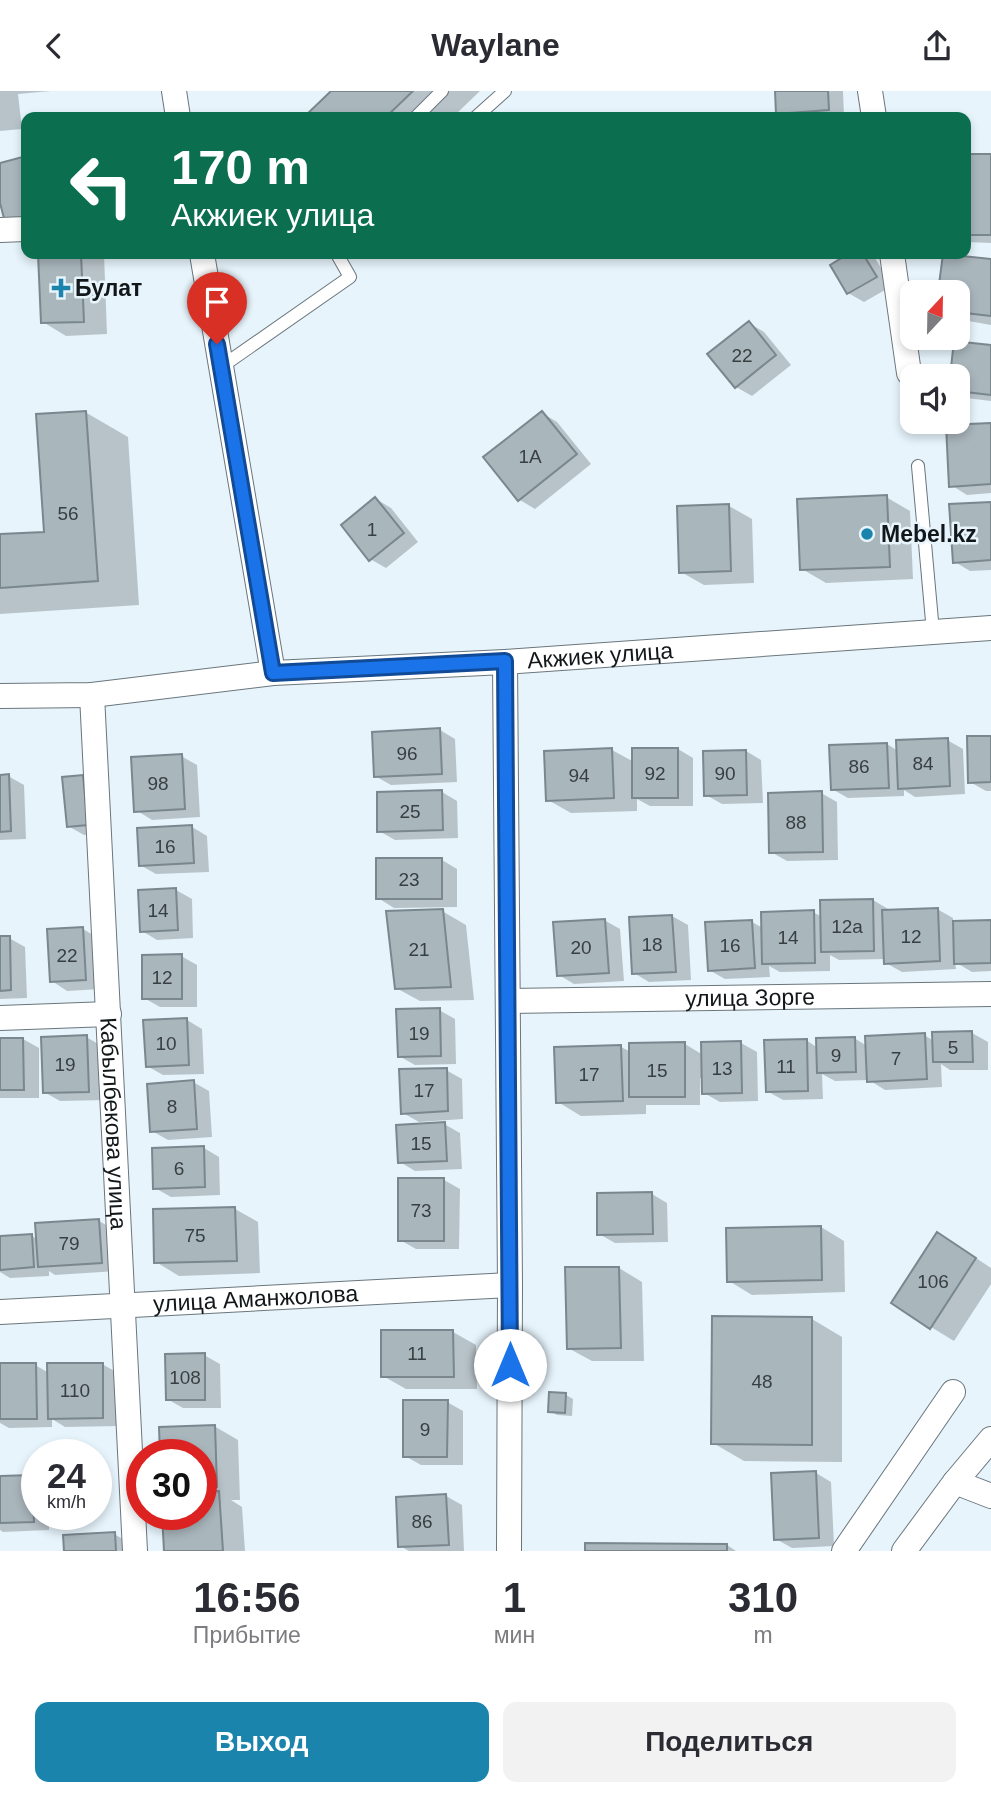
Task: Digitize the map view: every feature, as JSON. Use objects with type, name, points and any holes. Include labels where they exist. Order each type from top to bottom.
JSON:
[{"type":"street","points":[[174,91],[177,112]]},
{"type":"street","points":[[870,91],[873,112]]},
{"type":"street","points":[[0,230],[21,229]]},
{"type":"street","points":[[203,259],[273,673]]},
{"type":"street","points":[[893,259],[908,364]]},
{"type":"street","name":"Акжиек улица","points":[[0,696],[92,695],[273,673],[505,661],[991,628]]},
{"type":"street","points":[[505,661],[510,1285],[509,1551]]},
{"type":"street","name":"Кабылбекова улица","points":[[92,695],[125,1306],[135,1551]]},
{"type":"street","name":"улица Зорге","points":[[508,1001],[991,994]]},
{"type":"street","points":[[0,1018],[109,1014]]},
{"type":"street","name":"улица Аманжолова","points":[[0,1312],[510,1285]]},
{"type":"street","points":[[844,1551],[953,1392]]},
{"type":"street","points":[[904,1551],[955,1482],[991,1440]]},
{"type":"street","points":[[955,1482],[991,1496]]},
{"type":"lane","points":[[421,112],[442,91]]},
{"type":"lane","points":[[482,112],[505,91]]},
{"type":"lane","points":[[221,367],[350,277],[340,259]]},
{"type":"lane","points":[[918,465],[933,632]]},
{"type":"building","points":[[331,91],[413,91],[391,112],[309,112]]},
{"type":"building","points":[[775,91],[828,91],[829,110],[776,112]]},
{"type":"building","points":[[971,154],[991,154],[991,235],[971,235]]},
{"type":"building","points":[[21,157],[21,222],[6,226],[0,203],[0,163]]},
{"type":"building","name":"Булат","points":[[38,259],[81,259],[84,322],[41,323]]},
{"type":"building","points":[[840,259],[866,259],[877,277],[847,294],[830,265]]},
{"type":"building","points":[[942,259],[991,259],[991,316],[970,314],[970,280],[940,280]]},
{"type":"building","points":[[749,321],[776,355],[735,388],[707,354]]},
{"type":"building","points":[[970,343],[991,345],[991,395],[970,393],[970,364],[951,364],[953,350],[970,350]]},
{"type":"building","points":[[86,411],[98,581],[0,588],[0,534],[44,532],[36,414]]},
{"type":"building","points":[[542,411],[577,454],[518,501],[483,457]]},
{"type":"building","points":[[991,423],[991,484],[949,487],[946,434],[970,434],[970,424]]},
{"type":"building","points":[[887,495],[890,567],[800,570],[797,499]]},
{"type":"building","points":[[375,497],[404,533],[369,561],[341,525]]},
{"type":"building","points":[[991,502],[991,560],[953,563],[949,504]]},
{"type":"building","points":[[729,504],[731,571],[679,573],[677,506]]},
{"type":"building","points":[[440,728],[442,774],[374,777],[372,732]]},
{"type":"building","points":[[967,736],[991,736],[991,782],[968,783]]},
{"type":"building","points":[[948,738],[950,786],[898,789],[896,740]]},
{"type":"building","points":[[887,743],[889,788],[831,790],[829,745]]},
{"type":"building","points":[[612,748],[614,798],[546,801],[544,751]]},
{"type":"building","points":[[632,748],[678,748],[678,798],[632,798]]},
{"type":"building","points":[[746,750],[747,795],[704,796],[703,751]]},
{"type":"building","points":[[182,754],[185,809],[134,812],[131,757]]},
{"type":"building","points":[[9,774],[11,831],[0,832],[0,775]]},
{"type":"building","points":[[83,775],[88,825],[67,827],[62,777]]},
{"type":"building","points":[[442,790],[443,830],[377,832],[377,792]]},
{"type":"building","points":[[822,791],[823,852],[769,853],[768,793]]},
{"type":"building","points":[[192,825],[194,863],[139,866],[137,828]]},
{"type":"building","points":[[376,858],[442,858],[442,899],[376,899]]},
{"type":"building","points":[[176,888],[178,930],[140,932],[138,890]]},
{"type":"building","points":[[873,899],[874,951],[821,952],[820,900]]},
{"type":"building","points":[[938,908],[940,961],[884,964],[882,910]]},
{"type":"building","points":[[443,909],[451,987],[395,989],[386,911]]},
{"type":"building","points":[[814,910],[815,963],[762,964],[761,912]]},
{"type":"building","points":[[672,915],[676,972],[632,974],[629,917]]},
{"type":"building","points":[[605,919],[609,973],[557,976],[553,922]]},
{"type":"building","points":[[752,920],[755,968],[708,971],[705,922]]},
{"type":"building","points":[[991,920],[991,963],[954,964],[953,921]]},
{"type":"building","points":[[83,927],[86,980],[50,982],[47,929]]},
{"type":"building","points":[[0,936],[10,936],[11,990],[0,991]]},
{"type":"building","points":[[182,954],[182,999],[142,999],[142,955]]},
{"type":"building","points":[[440,1008],[441,1056],[398,1057],[396,1009]]},
{"type":"building","points":[[187,1018],[189,1065],[146,1067],[143,1020]]},
{"type":"building","points":[[972,1031],[973,1062],[933,1062],[932,1032]]},
{"type":"building","points":[[925,1033],[927,1079],[867,1082],[865,1036]]},
{"type":"building","points":[[87,1035],[89,1092],[43,1093],[41,1037]]},
{"type":"building","points":[[855,1037],[856,1072],[817,1073],[816,1038]]},
{"type":"building","points":[[0,1038],[23,1038],[24,1090],[0,1090]]},
{"type":"building","points":[[807,1039],[808,1091],[766,1092],[764,1040]]},
{"type":"building","points":[[741,1041],[742,1093],[702,1094],[701,1042]]},
{"type":"building","points":[[685,1042],[685,1097],[629,1097],[629,1043]]},
{"type":"building","points":[[621,1045],[623,1101],[556,1103],[554,1047]]},
{"type":"building","points":[[447,1068],[448,1111],[401,1114],[399,1069]]},
{"type":"building","points":[[194,1080],[197,1129],[150,1132],[147,1084]]},
{"type":"building","points":[[445,1122],[447,1161],[398,1163],[396,1125]]},
{"type":"building","points":[[204,1146],[205,1187],[153,1189],[152,1148]]},
{"type":"building","points":[[398,1178],[444,1178],[444,1241],[398,1241]]},
{"type":"building","points":[[652,1192],[653,1234],[597,1235],[597,1193]]},
{"type":"building","points":[[235,1207],[237,1261],[154,1263],[153,1209]]},
{"type":"building","points":[[99,1219],[102,1263],[38,1267],[35,1223]]},
{"type":"building","points":[[821,1226],[822,1280],[727,1282],[726,1228]]},
{"type":"building","points":[[937,1232],[976,1258],[930,1329],[891,1303]]},
{"type":"building","points":[[32,1234],[34,1267],[0,1270],[0,1236]]},
{"type":"building","points":[[565,1267],[619,1267],[621,1348],[567,1349]]},
{"type":"building","points":[[712,1316],[812,1317],[812,1445],[711,1444]]},
{"type":"building","points":[[381,1330],[453,1330],[454,1377],[381,1377]]},
{"type":"building","points":[[205,1353],[205,1400],[166,1400],[165,1354]]},
{"type":"building","points":[[0,1363],[36,1363],[37,1419],[0,1419]]},
{"type":"building","points":[[47,1363],[103,1363],[103,1418],[48,1419]]},
{"type":"building","points":[[549,1392],[566,1393],[565,1413],[548,1412]]},
{"type":"building","points":[[403,1400],[448,1400],[447,1457],[403,1457]]},
{"type":"building","points":[[215,1425],[215,1439],[159,1439],[159,1427]]},
{"type":"building","points":[[816,1471],[819,1538],[774,1540],[771,1473]]},
{"type":"building","points":[[21,1475],[21,1522],[0,1523],[0,1476]]},
{"type":"building","points":[[217,1491],[223,1551],[164,1551],[163,1530],[217,1530]]},
{"type":"building","points":[[446,1494],[449,1545],[398,1547],[396,1497]]},
{"type":"building","points":[[115,1532],[116,1551],[64,1551],[63,1535]]},
{"type":"building","points":[[585,1543],[727,1544],[727,1551],[585,1551]]},
{"type":"place","name":"Булат","points":[[61,288]]},
{"type":"place","name":"Mebel.kz","points":[[867,534]]},
{"type":"route","points":[[217,344],[273,673],[505,661],[510,1365]]}]
